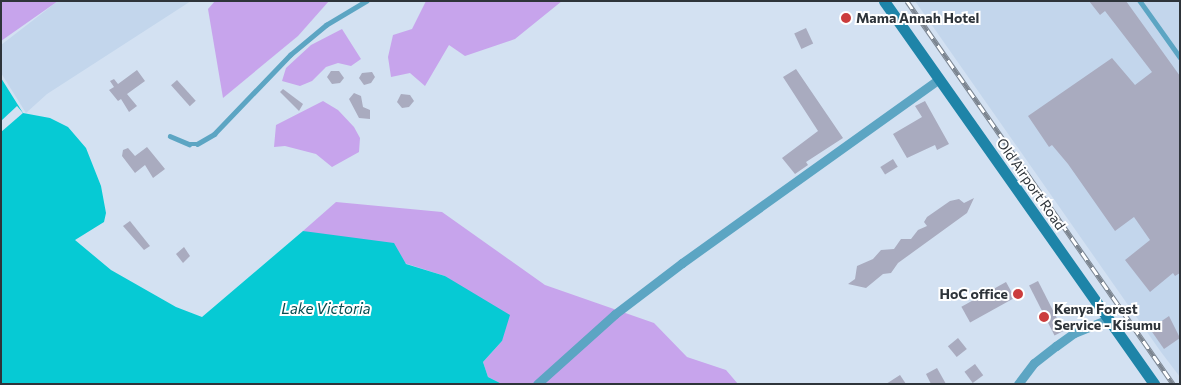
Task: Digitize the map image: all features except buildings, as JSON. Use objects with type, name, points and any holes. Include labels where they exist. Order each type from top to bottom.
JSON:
[{"type":"main road","name":"Old Airport Road","points":[[884,1],[1154,384]]},
{"type":"street","points":[[537,384],[616,314],[682,263],[939,79]]},
{"type":"street","points":[[1018,384],[1034,363],[1056,346],[1074,334],[1109,319]]},
{"type":"lane","points":[[170,136],[189,144],[197,144],[214,134],[290,55],[326,25],[366,1]]},
{"type":"lane","points":[[1140,1],[1180,57]]},
{"type":"shaded area","points":[[1,1],[58,1],[1,41]]},
{"type":"shaded area","points":[[58,1],[191,1],[47,94],[26,113],[1,73],[1,45]]},
{"type":"shaded area","points":[[215,1],[329,1],[298,36],[223,98],[208,9]]},
{"type":"shaded area","points":[[426,1],[562,1],[515,39],[465,56],[449,45],[425,86],[410,73],[391,77],[388,57],[393,35],[412,29]]},
{"type":"shaded area","points":[[915,1],[1180,1],[1180,377],[1161,352]]},
{"type":"shaded area","points":[[342,29],[361,59],[351,66],[338,63],[326,67],[312,81],[300,86],[282,81],[286,68],[311,45]]},
{"type":"shaded area","points":[[323,101],[338,110],[354,127],[360,138],[359,152],[332,167],[316,154],[285,146],[274,147],[276,125]]},
{"type":"shaded area","points":[[336,202],[442,212],[545,285],[654,323],[687,357],[726,370],[738,384],[502,384],[488,377],[483,362],[502,341],[468,292],[445,276],[303,231]]},
{"type":"water","name":"Lake Victoria","points":[[1,78],[23,113],[50,118],[68,127],[86,148],[101,186],[106,213],[104,222],[75,240],[111,270],[176,307],[202,317],[303,231],[394,243],[406,264],[445,276],[510,315],[502,341],[483,362],[488,377],[502,384],[1,384]]},
{"type":"pier","points":[[17,106],[23,113],[1,132],[1,121]]},
{"type":"railway","points":[[907,1],[1173,384]]},
{"type":"place","name":"Mama Annah Hotel","points":[[846,18]]},
{"type":"place","name":"HoC office","points":[[1018,294]]},
{"type":"place","name":"Kenya Forest Service - Kisumu","points":[[1044,317]]}]
